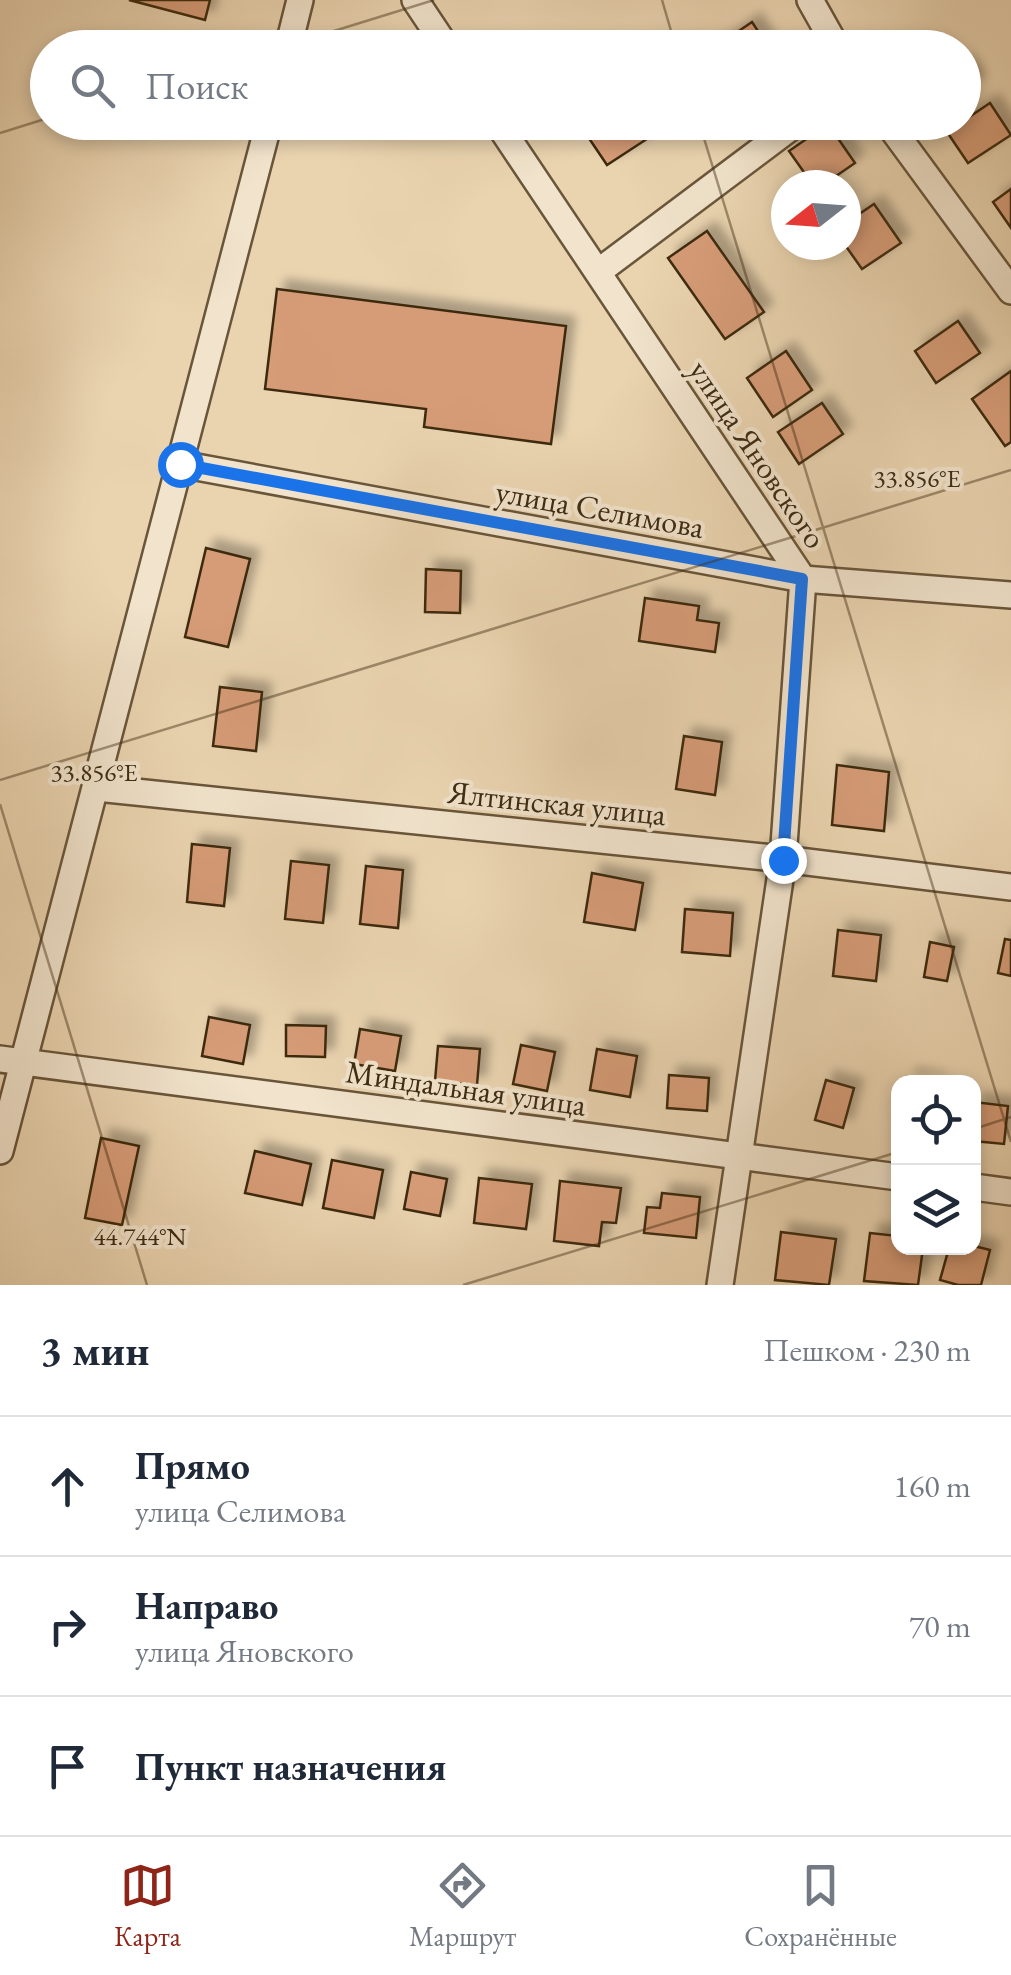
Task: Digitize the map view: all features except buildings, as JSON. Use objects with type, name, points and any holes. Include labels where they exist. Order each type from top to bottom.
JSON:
[{"type":"street","points":[[292,30],[300,0]]},
{"type":"street","points":[[415,0],[435,30]]},
{"type":"street","points":[[810,0],[827,30]]},
{"type":"street","points":[[0,1150],[13,1061],[96,788],[264,140]]},
{"type":"street","name":"улица Яновского","points":[[509,140],[802,579],[783,860],[720,1285]]},
{"type":"street","points":[[598,272],[774,140]]},
{"type":"street","points":[[900,140],[1011,291]]},
{"type":"street","name":"улица Селимова","points":[[180,464],[802,579],[1011,595]]},
{"type":"street","name":"Ялтинская улица","points":[[96,788],[1011,887]]},
{"type":"street","name":"Миндальная улица","points":[[13,1061],[891,1176]]},
{"type":"street","points":[[981,1188],[1011,1192]]},
{"type":"route","points":[[180,464],[802,579],[783,860]]}]
